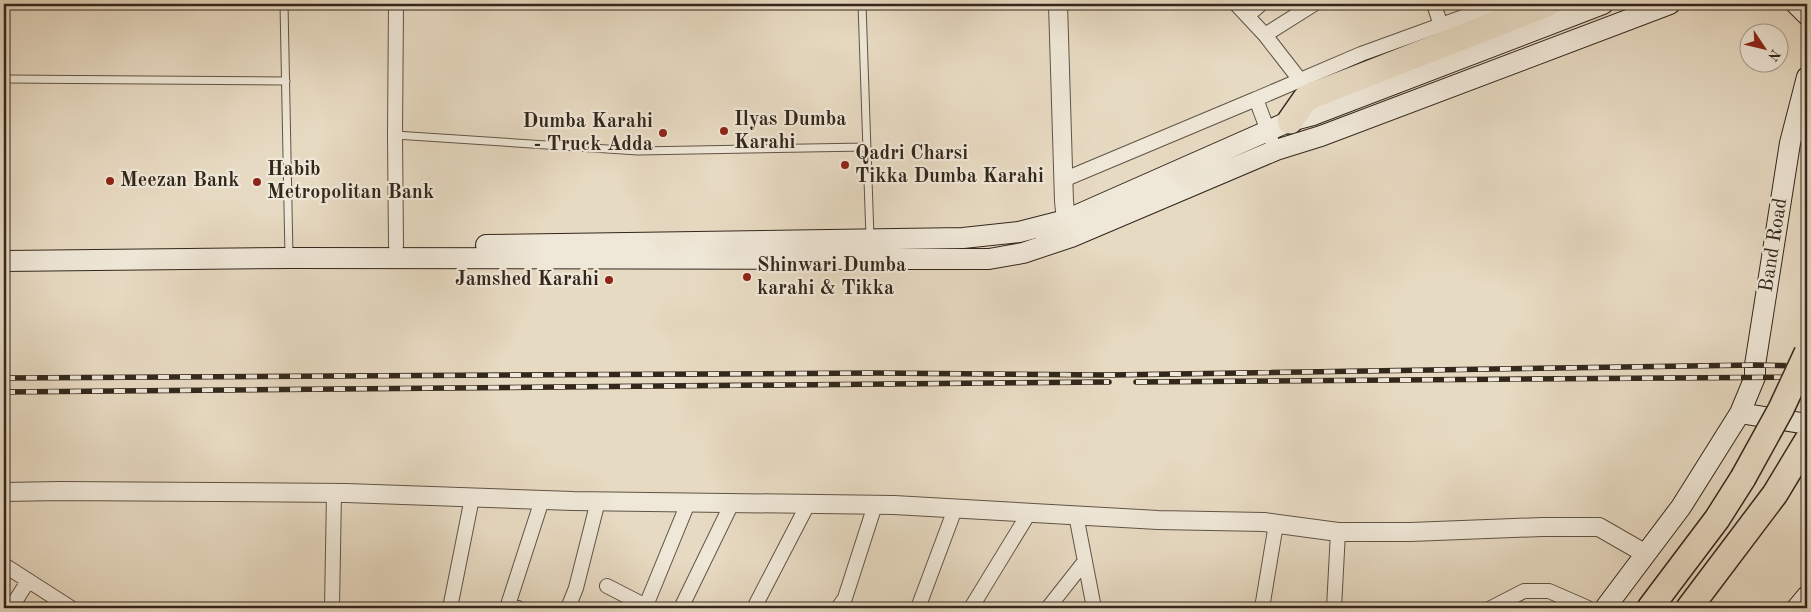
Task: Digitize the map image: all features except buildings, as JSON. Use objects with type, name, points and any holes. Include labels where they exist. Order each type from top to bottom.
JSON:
[{"type":"highway","points":[[1302,103],[1547,4]]},
{"type":"highway","points":[[1650,608],[1717,520],[1744,478],[1781,409],[1807,353]]},
{"type":"highway","points":[[1689,608],[1775,494],[1807,441]]},
{"type":"main road","points":[[4,249],[989,259],[1007,257],[1024,253],[1069,228],[1267,132],[1302,103],[1603,4]]},
{"type":"main road","points":[[4,261],[396,246],[963,238],[1069,228],[1276,150],[1322,136],[1670,4]]},
{"type":"main road","points":[[1796,4],[1807,15]]},
{"type":"main road","name":"Band Road","points":[[1605,608],[1681,507],[1740,413],[1754,377],[1790,143],[1807,77]]},
{"type":"main road","points":[[1302,103],[1322,136]]},
{"type":"main road","points":[[1740,413],[1807,424]]},
{"type":"main road","points":[[1797,608],[1807,596]]},
{"type":"street","points":[[396,4],[396,246]]},
{"type":"street","points":[[1058,4],[1063,180],[1069,228]]},
{"type":"street","points":[[1236,4],[1265,35],[1302,103]]},
{"type":"street","points":[[1247,16],[1261,4]]},
{"type":"street","points":[[1265,35],[1314,4]]},
{"type":"street","points":[[1434,4],[1441,26]]},
{"type":"street","points":[[1063,180],[1256,99],[1302,103],[1360,54],[1498,4]]},
{"type":"street","points":[[1256,99],[1267,132],[1276,150]]},
{"type":"street","points":[[4,492],[334,494],[542,500],[875,505],[1276,524],[1338,532],[1599,527],[1646,554]]},
{"type":"street","points":[[332,608],[334,494]]},
{"type":"street","points":[[450,608],[472,498]]},
{"type":"street","points":[[511,607],[542,500]]},
{"type":"street","points":[[568,608],[576,588],[598,501]]},
{"type":"street","points":[[606,586],[645,607],[688,502]]},
{"type":"street","points":[[681,608],[732,503]]},
{"type":"street","points":[[754,608],[808,504]]},
{"type":"street","points":[[838,608],[845,598],[875,505]]},
{"type":"street","points":[[918,608],[955,509]]},
{"type":"street","points":[[971,608],[1029,513]]},
{"type":"street","points":[[1076,515],[1094,608]]},
{"type":"street","points":[[1262,608],[1276,524]]},
{"type":"street","points":[[1334,608],[1338,532]]},
{"type":"street","points":[[1048,608],[1085,561]]},
{"type":"street","points":[[4,566],[71,608]]},
{"type":"street","points":[[11,608],[28,581]]},
{"type":"street","points":[[1491,608],[1524,591],[1549,591],[1588,608]]},
{"type":"lane","points":[[284,4],[289,251]]},
{"type":"lane","points":[[862,4],[870,239]]},
{"type":"lane","points":[[4,79],[286,81]]},
{"type":"lane","points":[[395,135],[638,151],[866,147]]},
{"type":"railway","points":[[4,378],[876,373],[1110,375],[1755,365],[1807,366]]},
{"type":"railway","points":[[1136,382],[1807,377]]},
{"type":"railway","points":[[4,392],[1109,382]]},
{"type":"place","name":"Ilyas Dumba Karahi","points":[[724,131]]},
{"type":"place","name":"Dumba Karahi - Truck Adda","points":[[663,133]]},
{"type":"place","name":"Qadri Charsi Tikka Dumba Karahi","points":[[845,165]]},
{"type":"place","name":"Meezan Bank","points":[[110,181]]},
{"type":"place","name":"Habib Metropolitan Bank","points":[[257,182]]},
{"type":"place","name":"Shinwari Dumba karahi & Tikka","points":[[747,277]]},
{"type":"place","name":"Jamshed Karahi","points":[[609,280]]}]
